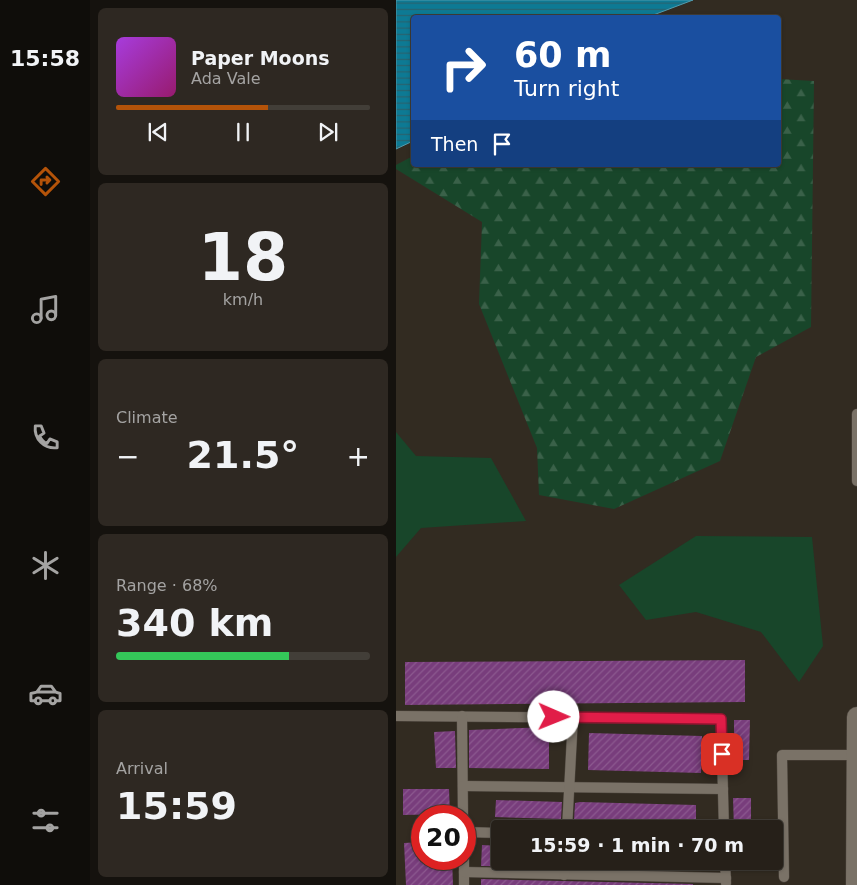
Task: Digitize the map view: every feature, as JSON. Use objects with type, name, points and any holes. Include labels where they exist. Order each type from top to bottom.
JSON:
[{"type":"street","points":[[856,885],[857,717]]},
{"type":"lane","points":[[857,414],[857,481]]},
{"type":"lane","points":[[396,716],[721,719],[724,820]]},
{"type":"lane","points":[[462,716],[464,805]]},
{"type":"lane","points":[[568,820],[573,717]]},
{"type":"lane","points":[[784,877],[782,755],[856,755]]},
{"type":"lane","points":[[463,786],[723,789]]},
{"type":"lane","points":[[476,832],[491,833]]},
{"type":"lane","points":[[564,870],[564,874]]},
{"type":"lane","points":[[464,885],[464,872],[564,874],[726,882]]},
{"type":"green space","points":[[781,79],[814,81],[811,327],[756,357],[720,461],[614,509],[539,495],[537,448],[479,304],[482,222],[396,169],[396,165],[411,157],[411,167],[781,167]]},
{"type":"green space","points":[[396,432],[416,456],[491,458],[526,521],[421,528],[396,557]]},
{"type":"green space","points":[[696,536],[812,537],[823,646],[799,682],[761,632],[696,612],[646,620],[619,585]]},
{"type":"water","points":[[396,0],[693,0],[653,15],[411,15],[411,142],[396,149]]},
{"type":"building","points":[[745,660],[745,702],[405,705],[405,662]]},
{"type":"building","points":[[734,720],[750,720],[749,760],[734,760]]},
{"type":"building","points":[[549,727],[549,769],[469,768],[469,730]]},
{"type":"building","points":[[455,731],[456,768],[436,768],[434,732]]},
{"type":"building","points":[[589,733],[702,736],[701,773],[588,770]]},
{"type":"building","points":[[403,789],[449,789],[450,805],[411,805],[411,815],[403,815]]},
{"type":"building","points":[[733,798],[751,798],[751,820],[734,820]]},
{"type":"building","points":[[496,800],[562,802],[561,819],[495,817]]},
{"type":"building","points":[[575,803],[696,805],[696,820],[574,820]]},
{"type":"building","points":[[404,843],[411,843],[411,870],[452,870],[453,885],[406,885]]},
{"type":"building","points":[[482,845],[491,846],[491,866],[481,866]]},
{"type":"building","points":[[481,879],[693,884],[693,885],[481,885]]},
{"type":"route","points":[[554,717],[721,719],[722,754]]}]
